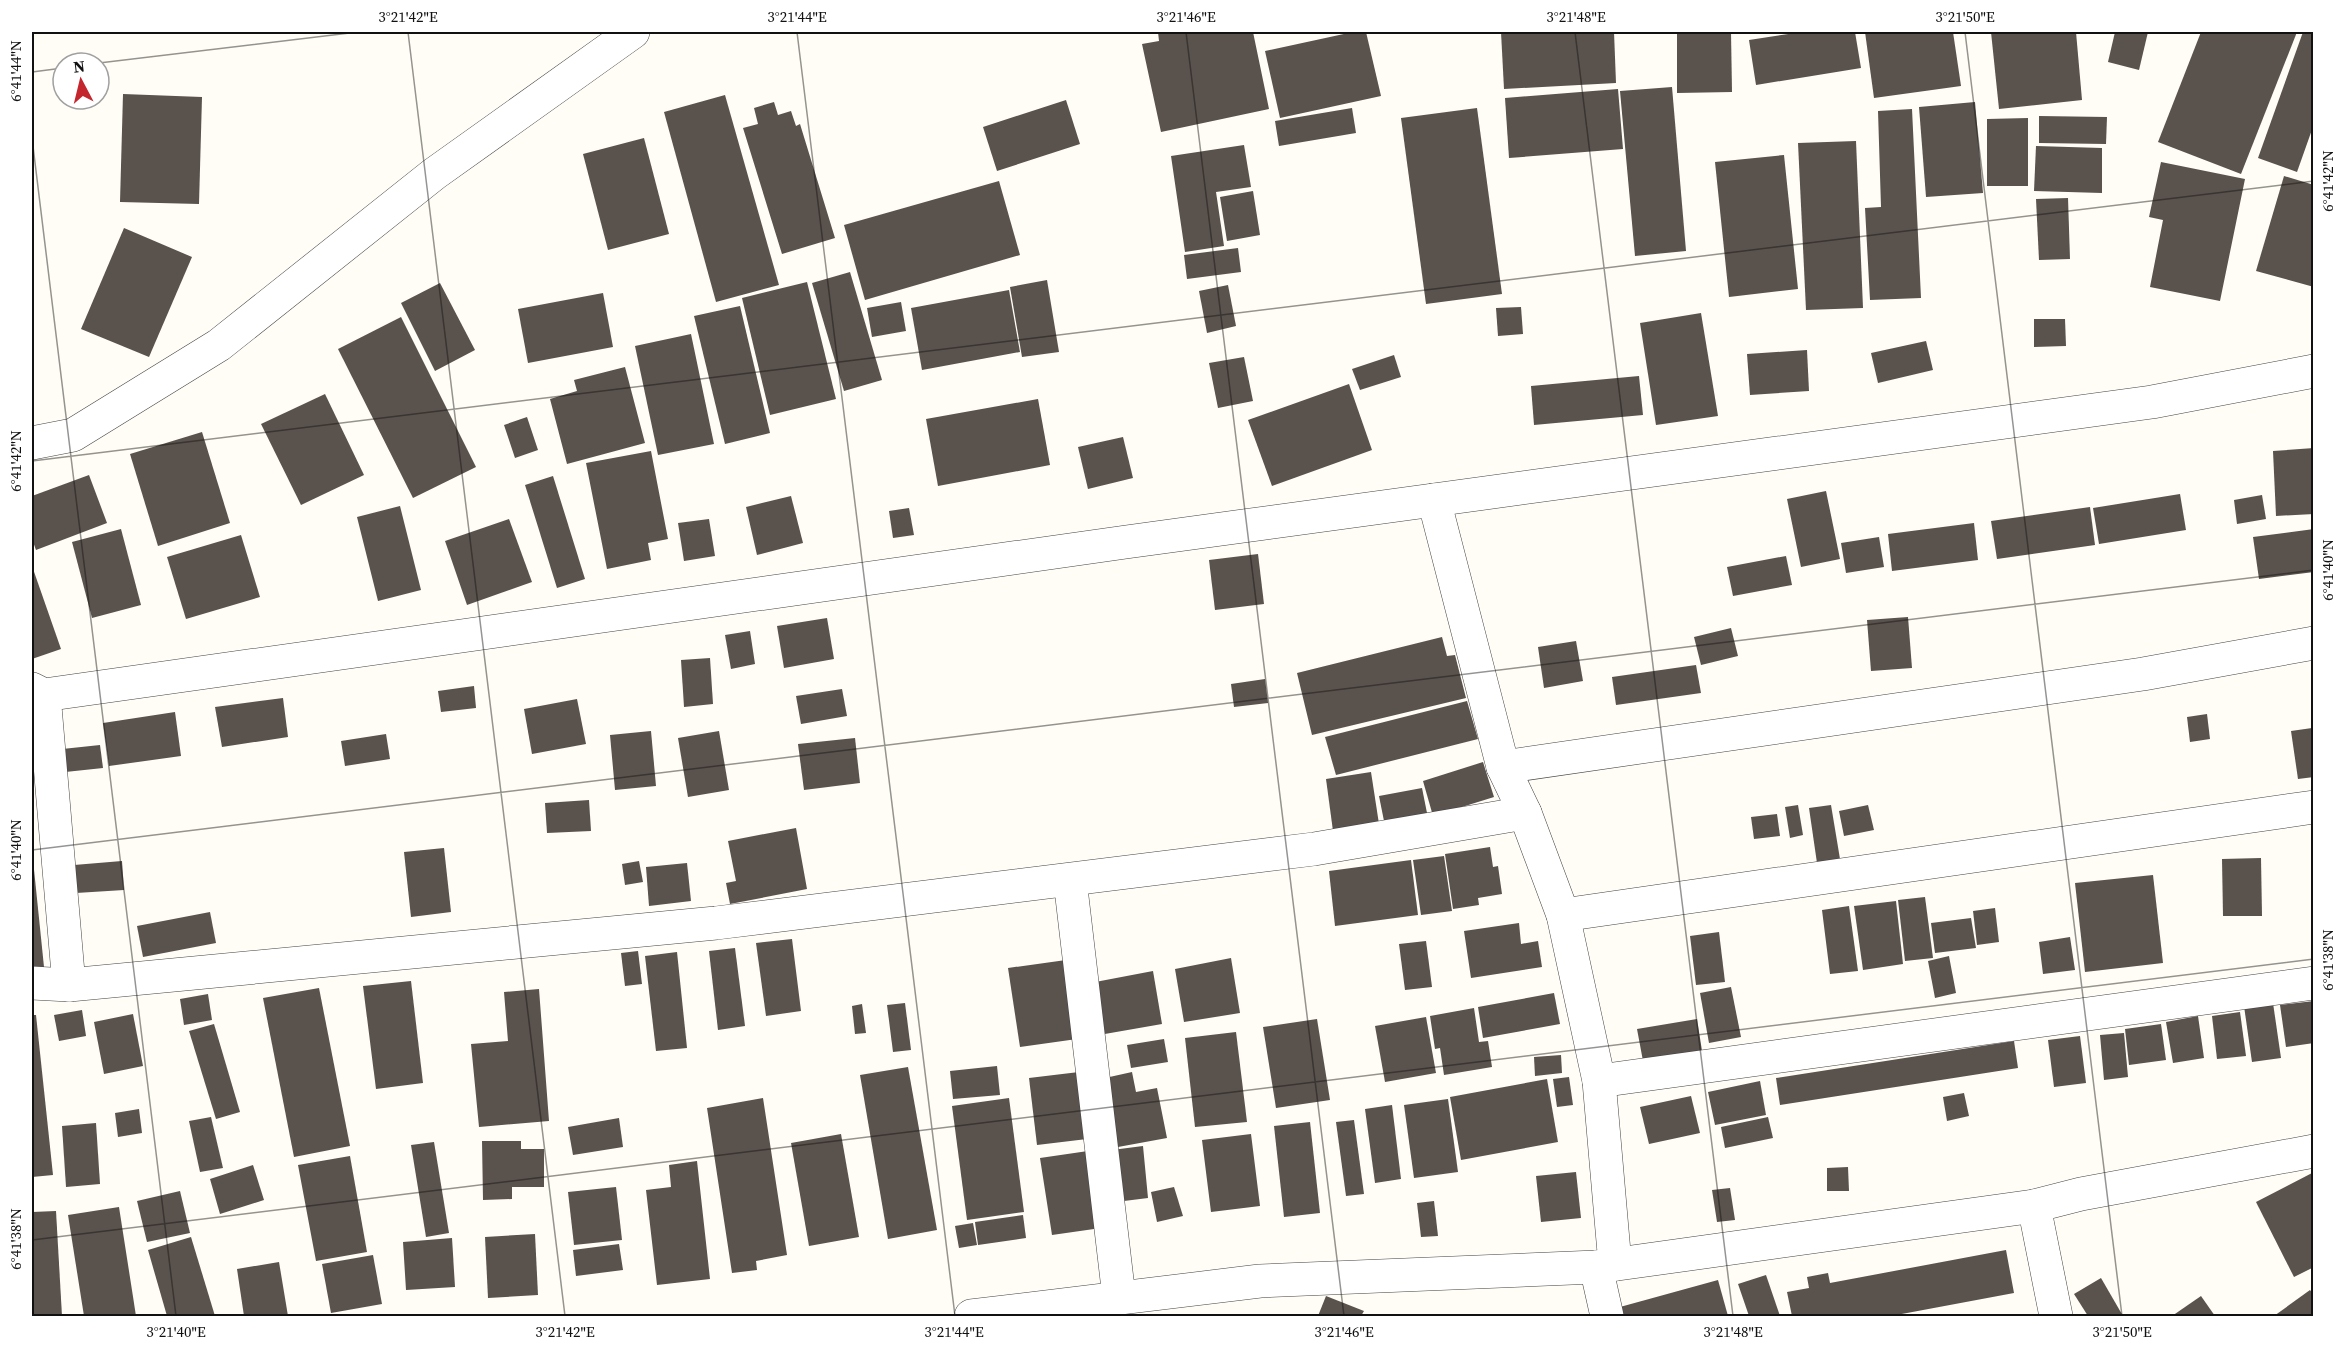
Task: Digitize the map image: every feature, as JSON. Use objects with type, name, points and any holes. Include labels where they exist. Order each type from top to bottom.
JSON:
[{"type":"street","points":[[32,443],[73,435],[219,345],[434,174],[633,32]]},
{"type":"street","points":[[69,985],[38,692],[2152,402],[2313,371]]},
{"type":"street","points":[[1434,500],[1503,767],[1525,813],[1563,915],[1599,1081],[1607,1317]]},
{"type":"street","points":[[1503,767],[2143,674],[2313,643]]},
{"type":"street","points":[[1563,915],[2313,807]]},
{"type":"street","points":[[32,983],[69,985],[716,923],[1314,849],[1525,813]]},
{"type":"street","points":[[1070,880],[1119,1297]]},
{"type":"street","points":[[1599,1081],[2313,983]]},
{"type":"street","points":[[971,1317],[1260,1281],[1606,1265],[2034,1206],[2081,1194],[2313,1151]]},
{"type":"street","points":[[2034,1206],[2056,1317]]},
{"type":"building","points":[[1158,32],[1192,32],[1192,34],[1253,32],[1269,109],[1161,132],[1142,44],[1159,41]]},
{"type":"building","points":[[1353,32],[1366,32],[1381,96],[1280,118],[1265,51]]},
{"type":"building","points":[[1501,32],[1614,32],[1616,83],[1504,89]]},
{"type":"building","points":[[1677,32],[1731,32],[1732,92],[1677,93]]},
{"type":"building","points":[[1802,32],[1855,32],[1861,68],[1756,85],[1749,40]]},
{"type":"building","points":[[1865,32],[1953,32],[1961,86],[1874,98]]},
{"type":"building","points":[[1991,32],[2076,32],[2082,100],[1999,109]]},
{"type":"building","points":[[2115,32],[2148,32],[2139,70],[2108,62]]},
{"type":"building","points":[[2201,32],[2297,32],[2241,174],[2158,142]]},
{"type":"building","points":[[2303,32],[2314,32],[2314,124],[2297,172],[2258,158]]},
{"type":"building","points":[[1672,87],[1686,251],[1635,256],[1620,91]]},
{"type":"building","points":[[1618,89],[1623,149],[1509,158],[1505,98]]},
{"type":"building","points":[[123,94],[202,97],[199,204],[120,202]]},
{"type":"building","points":[[725,95],[779,285],[716,302],[664,112]]},
{"type":"building","points":[[1066,100],[1080,144],[997,171],[983,127]]},
{"type":"building","points":[[774,102],[778,115],[791,111],[796,126],[800,124],[835,238],[782,254],[743,128],[758,124],[754,108]]},
{"type":"building","points":[[1975,102],[1983,193],[1926,197],[1919,107]]},
{"type":"building","points":[[1352,108],[1356,133],[1279,146],[1275,121]]},
{"type":"building","points":[[1477,108],[1502,294],[1426,304],[1401,118]]},
{"type":"building","points":[[1912,109],[1921,298],[1870,300],[1865,208],[1881,207],[1878,111]]},
{"type":"building","points":[[2039,116],[2107,117],[2106,144],[2039,143]]},
{"type":"building","points":[[2028,118],[2028,186],[1987,186],[1987,119]]},
{"type":"building","points":[[644,138],[669,234],[608,250],[583,154]]},
{"type":"building","points":[[1856,141],[1863,308],[1806,310],[1798,143]]},
{"type":"building","points":[[1244,145],[1251,187],[1216,192],[1224,246],[1185,252],[1171,156]]},
{"type":"building","points":[[2036,146],[2102,148],[2102,193],[2034,191]]},
{"type":"building","points":[[1784,155],[1798,289],[1729,297],[1715,162]]},
{"type":"building","points":[[2161,162],[2245,179],[2220,301],[2150,287],[2163,220],[2149,217]]},
{"type":"building","points":[[2284,176],[2314,185],[2314,287],[2256,271]]},
{"type":"building","points":[[999,181],[1020,255],[865,300],[844,225]]},
{"type":"building","points":[[1253,191],[1260,235],[1227,241],[1220,197]]},
{"type":"building","points":[[2068,198],[2070,259],[2039,260],[2036,199]]},
{"type":"building","points":[[124,228],[192,257],[149,357],[81,329]]},
{"type":"building","points":[[1238,248],[1241,272],[1187,279],[1184,255]]},
{"type":"building","points":[[850,272],[882,380],[844,391],[812,283]]},
{"type":"building","points":[[1047,280],[1059,352],[1022,357],[1010,287]]},
{"type":"building","points":[[807,282],[836,399],[770,415],[742,298]]},
{"type":"building","points":[[440,283],[475,350],[435,371],[401,303]]},
{"type":"building","points":[[1228,285],[1236,326],[1207,333],[1199,291]]},
{"type":"building","points":[[1009,290],[1020,352],[922,370],[911,308]]},
{"type":"building","points":[[603,293],[613,347],[528,363],[518,309]]},
{"type":"building","points":[[901,302],[906,331],[872,337],[867,308]]},
{"type":"building","points":[[740,306],[770,433],[725,444],[694,316]]},
{"type":"building","points":[[1521,307],[1523,334],[1498,336],[1496,308]]},
{"type":"building","points":[[1701,313],[1718,416],[1656,425],[1640,323]]},
{"type":"building","points":[[401,317],[476,467],[413,498],[338,349]]},
{"type":"building","points":[[2034,319],[2065,319],[2066,346],[2034,347]]},
{"type":"building","points":[[691,334],[714,444],[658,455],[635,346]]},
{"type":"building","points":[[1926,341],[1933,370],[1878,383],[1871,353]]},
{"type":"building","points":[[1807,350],[1809,391],[1750,395],[1747,354]]},
{"type":"building","points":[[1394,355],[1401,377],[1360,390],[1352,369]]},
{"type":"building","points":[[1244,357],[1253,401],[1218,408],[1209,363]]},
{"type":"building","points":[[625,367],[645,443],[567,464],[550,399],[577,391],[574,380]]},
{"type":"building","points":[[1639,376],[1643,415],[1534,425],[1531,386]]},
{"type":"building","points":[[1349,384],[1372,450],[1272,486],[1248,420]]},
{"type":"building","points":[[325,394],[364,475],[301,505],[261,424]]},
{"type":"building","points":[[1038,399],[1050,465],[938,486],[926,419]]},
{"type":"building","points":[[527,417],[538,450],[515,458],[504,425]]},
{"type":"building","points":[[202,432],[230,523],[158,546],[130,454]]},
{"type":"building","points":[[1123,437],[1133,478],[1088,489],[1078,447]]},
{"type":"building","points":[[2314,448],[2314,514],[2276,516],[2273,451]]},
{"type":"building","points":[[651,451],[668,539],[648,543],[651,560],[607,569],[586,463]]},
{"type":"building","points":[[89,475],[107,523],[36,550],[32,539],[32,496]]},
{"type":"building","points":[[553,476],[585,579],[557,588],[525,485]]},
{"type":"building","points":[[1826,491],[1840,559],[1801,567],[1787,499]]},
{"type":"building","points":[[2180,494],[2186,530],[2099,544],[2093,508]]},
{"type":"building","points":[[2262,495],[2266,519],[2237,524],[2234,500]]},
{"type":"building","points":[[791,496],[803,543],[757,555],[746,507]]},
{"type":"building","points":[[400,506],[421,590],[378,601],[357,517]]},
{"type":"building","points":[[2090,507],[2095,545],[1997,559],[1991,521]]},
{"type":"building","points":[[909,508],[914,535],[893,538],[889,511]]},
{"type":"building","points":[[509,519],[532,582],[467,605],[445,541]]},
{"type":"building","points":[[709,519],[715,556],[684,561],[678,523]]},
{"type":"building","points":[[1974,523],[1978,560],[1892,571],[1888,534]]},
{"type":"building","points":[[121,529],[141,605],[92,618],[72,542]]},
{"type":"building","points":[[2314,529],[2314,572],[2259,579],[2253,537]]},
{"type":"building","points":[[241,535],[260,597],[186,619],[167,557]]},
{"type":"building","points":[[1879,537],[1884,567],[1846,573],[1841,543]]},
{"type":"building","points":[[1258,554],[1264,604],[1215,610],[1209,560]]},
{"type":"building","points":[[1786,556],[1792,585],[1733,596],[1727,567]]},
{"type":"building","points":[[32,566],[61,649],[32,659]]},
{"type":"building","points":[[1908,617],[1912,668],[1871,671],[1867,620]]},
{"type":"building","points":[[827,618],[834,659],[784,668],[777,626]]},
{"type":"building","points":[[1731,628],[1738,656],[1701,665],[1694,637]]},
{"type":"building","points":[[750,631],[755,664],[731,669],[725,635]]},
{"type":"building","points":[[1442,637],[1447,656],[1455,655],[1466,698],[1312,735],[1297,673]]},
{"type":"building","points":[[1576,641],[1583,681],[1544,688],[1538,647]]},
{"type":"building","points":[[710,658],[713,704],[684,707],[681,660]]},
{"type":"building","points":[[1696,665],[1701,693],[1616,705],[1612,677]]},
{"type":"building","points":[[1265,679],[1268,703],[1234,707],[1231,684]]},
{"type":"building","points":[[474,686],[476,708],[441,712],[438,691]]},
{"type":"building","points":[[842,689],[847,716],[801,724],[796,696]]},
{"type":"building","points":[[283,698],[288,737],[222,747],[215,707]]},
{"type":"building","points":[[577,699],[586,744],[532,754],[524,709]]},
{"type":"building","points":[[1467,701],[1478,739],[1336,775],[1325,737]]},
{"type":"building","points":[[175,712],[181,756],[109,766],[103,723]]},
{"type":"building","points":[[2207,714],[2210,739],[2190,742],[2187,717]]},
{"type":"building","points":[[2312,728],[2314,777],[2298,779],[2291,731]]},
{"type":"building","points":[[651,731],[656,786],[615,790],[610,735]]},
{"type":"building","points":[[719,731],[729,790],[688,797],[678,738]]},
{"type":"building","points":[[386,734],[390,759],[345,766],[341,741]]},
{"type":"building","points":[[855,738],[860,783],[804,790],[798,744]]},
{"type":"building","points":[[100,745],[103,768],[56,773],[53,750]]},
{"type":"building","points":[[1483,762],[1494,797],[1433,816],[1423,781]]},
{"type":"building","points":[[1371,772],[1379,824],[1333,831],[1326,779]]},
{"type":"building","points":[[1422,788],[1428,818],[1385,826],[1379,796]]},
{"type":"building","points":[[589,800],[591,831],[547,833],[545,803]]},
{"type":"building","points":[[1798,805],[1803,835],[1790,838],[1785,807]]},
{"type":"building","points":[[1831,805],[1840,859],[1817,863],[1809,808]]},
{"type":"building","points":[[1868,805],[1874,830],[1844,836],[1839,811]]},
{"type":"building","points":[[1777,814],[1780,836],[1754,839],[1751,817]]},
{"type":"building","points":[[796,828],[807,889],[730,904],[726,883],[736,881],[728,841]]},
{"type":"building","points":[[1490,847],[1493,867],[1498,866],[1502,894],[1478,898],[1479,905],[1453,909],[1445,854]]},
{"type":"building","points":[[444,848],[451,912],[411,917],[404,852]]},
{"type":"building","points":[[32,850],[44,967],[32,968]]},
{"type":"building","points":[[1444,856],[1452,911],[1421,915],[1413,860]]},
{"type":"building","points":[[2261,858],[2262,916],[2223,916],[2222,859]]},
{"type":"building","points":[[1411,860],[1418,915],[1335,926],[1329,871]]},
{"type":"building","points":[[122,861],[124,890],[76,893],[74,865]]},
{"type":"building","points":[[639,861],[643,882],[625,885],[622,864]]},
{"type":"building","points":[[687,863],[691,901],[649,906],[646,867]]},
{"type":"building","points":[[2153,875],[2163,963],[2085,972],[2075,883]]},
{"type":"building","points":[[1925,897],[1933,958],[1905,961],[1898,900]]},
{"type":"building","points":[[1896,901],[1903,964],[1863,970],[1854,906]]},
{"type":"building","points":[[1849,906],[1858,971],[1830,974],[1822,910]]},
{"type":"building","points":[[1995,908],[1999,942],[1977,945],[1973,911]]},
{"type":"building","points":[[210,912],[216,943],[143,957],[137,926]]},
{"type":"building","points":[[1971,918],[1976,948],[1935,953],[1931,923]]},
{"type":"building","points":[[1519,923],[1521,944],[1538,941],[1542,967],[1471,978],[1464,931]]},
{"type":"building","points":[[1719,932],[1725,982],[1696,985],[1690,936]]},
{"type":"building","points":[[2070,937],[2075,970],[2043,974],[2039,942]]},
{"type":"building","points":[[792,939],[801,1011],[766,1016],[756,943]]},
{"type":"building","points":[[1426,941],[1432,987],[1405,990],[1399,944]]},
{"type":"building","points":[[735,948],[745,1026],[718,1030],[709,951]]},
{"type":"building","points":[[638,951],[642,984],[625,986],[621,953]]},
{"type":"building","points":[[677,952],[687,1048],[656,1051],[645,956]]},
{"type":"building","points":[[1949,956],[1956,993],[1935,998],[1928,961]]},
{"type":"building","points":[[1231,958],[1240,1013],[1184,1022],[1175,969]]},
{"type":"building","points":[[1066,960],[1077,1039],[1020,1047],[1008,968]]},
{"type":"building","points":[[1153,971],[1162,1024],[1099,1035],[1090,983]]},
{"type":"building","points":[[411,981],[423,1083],[376,1089],[363,986]]},
{"type":"building","points":[[1731,987],[1741,1037],[1709,1043],[1700,993]]},
{"type":"building","points":[[319,988],[350,1146],[294,1157],[263,998]]},
{"type":"building","points":[[539,989],[549,1121],[479,1127],[471,1044],[508,1041],[504,992]]},
{"type":"building","points":[[1554,993],[1560,1024],[1483,1038],[1478,1007]]},
{"type":"building","points":[[208,994],[212,1020],[184,1025],[180,999]]},
{"type":"building","points":[[2314,1001],[2314,1043],[2286,1047],[2280,1005]]},
{"type":"building","points":[[905,1003],[911,1050],[893,1052],[887,1005]]},
{"type":"building","points":[[2273,1003],[2281,1058],[2252,1062],[2244,1006]]},
{"type":"building","points":[[862,1004],[866,1033],[855,1034],[852,1006]]},
{"type":"building","points":[[1474,1008],[1479,1042],[1488,1041],[1492,1067],[1444,1075],[1440,1048],[1435,1049],[1430,1016]]},
{"type":"building","points":[[82,1010],[86,1036],[59,1041],[54,1015]]},
{"type":"building","points":[[2240,1012],[2246,1056],[2217,1059],[2212,1016]]},
{"type":"building","points":[[133,1014],[143,1066],[104,1074],[94,1022]]},
{"type":"building","points":[[32,1015],[36,1015],[53,1175],[32,1177]]},
{"type":"building","points":[[2198,1016],[2204,1058],[2173,1063],[2166,1022]]},
{"type":"building","points":[[1426,1017],[1436,1073],[1385,1082],[1375,1026]]},
{"type":"building","points":[[1317,1019],[1330,1100],[1276,1108],[1263,1027]]},
{"type":"building","points":[[1697,1019],[1702,1051],[1643,1061],[1637,1029]]},
{"type":"building","points":[[214,1024],[240,1112],[216,1119],[189,1031]]},
{"type":"building","points":[[2161,1024],[2166,1060],[2129,1065],[2125,1029]]},
{"type":"building","points":[[1236,1032],[1247,1122],[1195,1127],[1185,1038]]},
{"type":"building","points":[[2124,1033],[2128,1077],[2104,1080],[2100,1035]]},
{"type":"building","points":[[2080,1036],[2086,1083],[2054,1087],[2048,1040]]},
{"type":"building","points":[[1164,1039],[1168,1062],[1131,1068],[1127,1045]]},
{"type":"building","points":[[2014,1041],[2018,1068],[1780,1105],[1776,1078]]},
{"type":"building","points":[[1561,1055],[1562,1073],[1535,1076],[1534,1057]]},
{"type":"building","points":[[997,1066],[1000,1095],[953,1099],[950,1071]]},
{"type":"building","points":[[908,1067],[937,1230],[888,1239],[860,1075]]},
{"type":"building","points":[[1079,1072],[1087,1139],[1037,1145],[1029,1078]]},
{"type":"building","points":[[1132,1072],[1136,1092],[1157,1088],[1167,1138],[1118,1147],[1105,1078]]},
{"type":"building","points":[[1569,1077],[1573,1105],[1557,1107],[1553,1079]]},
{"type":"building","points":[[1547,1079],[1558,1142],[1461,1160],[1450,1097]]},
{"type":"building","points":[[1760,1081],[1766,1115],[1715,1125],[1708,1092]]},
{"type":"building","points":[[1964,1093],[1969,1116],[1947,1121],[1943,1097]]},
{"type":"building","points":[[1691,1096],[1700,1133],[1649,1144],[1640,1107]]},
{"type":"building","points":[[763,1098],[787,1255],[756,1261],[757,1270],[732,1273],[707,1108]]},
{"type":"building","points":[[1009,1098],[1024,1212],[967,1220],[952,1106]]},
{"type":"building","points":[[1448,1099],[1458,1172],[1414,1178],[1404,1105]]},
{"type":"building","points":[[1392,1105],[1401,1179],[1375,1183],[1365,1109]]},
{"type":"building","points":[[139,1109],[142,1133],[118,1137],[115,1113]]},
{"type":"building","points":[[211,1117],[223,1168],[200,1172],[189,1121]]},
{"type":"building","points":[[1768,1117],[1773,1138],[1725,1148],[1721,1127]]},
{"type":"building","points":[[619,1118],[623,1147],[573,1155],[568,1127]]},
{"type":"building","points":[[1354,1120],[1364,1194],[1346,1196],[1336,1122]]},
{"type":"building","points":[[1310,1122],[1320,1213],[1284,1217],[1274,1126]]},
{"type":"building","points":[[96,1123],[100,1184],[66,1187],[62,1126]]},
{"type":"building","points":[[841,1134],[859,1237],[809,1246],[791,1143]]},
{"type":"building","points":[[1251,1134],[1260,1206],[1211,1212],[1202,1140]]},
{"type":"building","points":[[482,1141],[521,1141],[521,1149],[544,1149],[544,1187],[512,1187],[512,1199],[483,1200]]},
{"type":"building","points":[[434,1142],[449,1233],[426,1237],[411,1145]]},
{"type":"building","points":[[1143,1146],[1148,1198],[1124,1201],[1122,1181],[1115,1181],[1112,1150]]},
{"type":"building","points":[[1088,1151],[1101,1228],[1052,1235],[1040,1158]]},
{"type":"building","points":[[350,1156],[367,1252],[316,1261],[298,1165]]},
{"type":"building","points":[[697,1161],[710,1279],[657,1285],[646,1190],[671,1187],[669,1165]]},
{"type":"building","points":[[253,1165],[264,1200],[220,1214],[210,1179]]},
{"type":"building","points":[[1848,1167],[1849,1191],[1827,1191],[1827,1168]]},
{"type":"building","points":[[1576,1172],[1581,1218],[1541,1222],[1536,1176]]},
{"type":"building","points":[[2314,1172],[2314,1267],[2294,1277],[2256,1202]]},
{"type":"building","points":[[616,1187],[622,1240],[574,1245],[568,1192]]},
{"type":"building","points":[[1174,1187],[1183,1216],[1157,1222],[1151,1192]]},
{"type":"building","points":[[1730,1188],[1735,1220],[1717,1222],[1712,1190]]},
{"type":"building","points":[[180,1191],[190,1233],[147,1242],[137,1201]]},
{"type":"building","points":[[1434,1201],[1438,1236],[1421,1237],[1417,1203]]},
{"type":"building","points":[[119,1207],[136,1316],[84,1316],[68,1215]]},
{"type":"building","points":[[56,1211],[62,1316],[32,1316],[32,1212]]},
{"type":"building","points":[[1023,1215],[1026,1238],[978,1245],[975,1222]]},
{"type":"building","points":[[973,1223],[977,1245],[959,1248],[955,1226]]},
{"type":"building","points":[[535,1234],[538,1295],[488,1298],[485,1237]]},
{"type":"building","points":[[191,1237],[215,1316],[167,1316],[148,1250]]},
{"type":"building","points":[[452,1238],[455,1287],[406,1290],[403,1242]]},
{"type":"building","points":[[619,1244],[623,1270],[576,1276],[573,1250]]},
{"type":"building","points":[[2006,1250],[2014,1293],[1891,1316],[1792,1316],[1787,1292],[1809,1288],[1807,1277],[1828,1273],[1830,1283]]},
{"type":"building","points":[[373,1255],[382,1304],[331,1313],[322,1264]]},
{"type":"building","points":[[279,1262],[288,1316],[244,1316],[237,1269]]},
{"type":"building","points":[[1766,1275],[1780,1316],[1749,1316],[1738,1284]]},
{"type":"building","points":[[2101,1278],[2123,1316],[2088,1316],[2074,1294]]},
{"type":"building","points":[[1718,1280],[1728,1316],[1623,1316],[1620,1307]]},
{"type":"building","points":[[2310,1290],[2314,1295],[2314,1316],[2274,1316]]},
{"type":"building","points":[[1326,1296],[1364,1311],[1361,1316],[1318,1316]]},
{"type":"building","points":[[2201,1296],[2215,1316],[2172,1316]]}]
